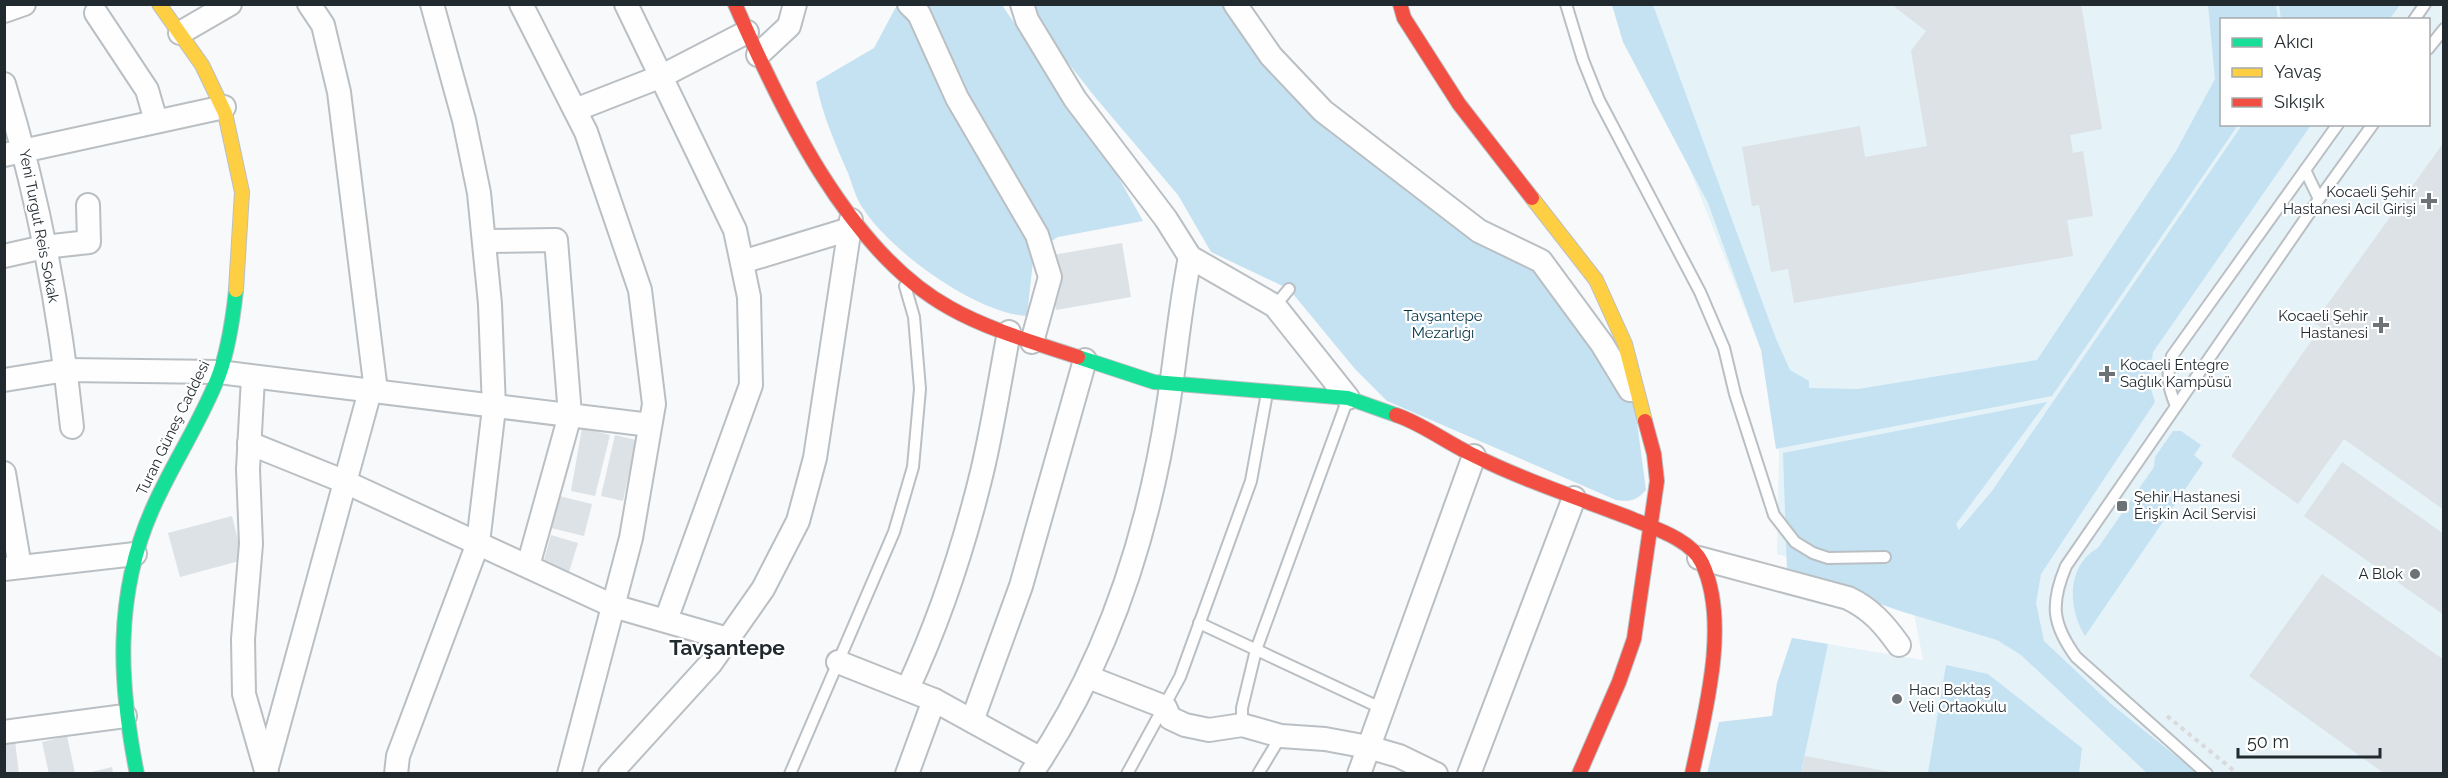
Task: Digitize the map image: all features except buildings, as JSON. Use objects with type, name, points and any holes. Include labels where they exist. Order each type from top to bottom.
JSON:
[{"type":"street","points":[[4,11],[24,4]]},
{"type":"street","name":"Turan Güneş Caddesi","points":[[137,774],[125,716],[119,650],[135,554],[171,466],[219,372],[232,329],[240,228],[241,184],[224,107],[208,72],[159,4]]},
{"type":"street","points":[[180,33],[230,4]]},
{"type":"street","points":[[266,772],[344,481],[373,391],[339,92],[322,25],[309,4]]},
{"type":"street","points":[[396,774],[398,756],[478,543],[494,408],[490,304],[480,193],[464,120],[432,4]]},
{"type":"street","points":[[521,4],[586,132],[640,290],[654,404],[631,538],[569,774]]},
{"type":"street","points":[[626,4],[735,230],[749,297],[751,385],[666,620]]},
{"type":"street","points":[[735,4],[773,90],[851,225],[902,274],[950,308],[1032,342],[1171,385],[1348,398],[1403,417],[1474,456],[1651,527],[1692,548],[1699,558],[1711,592],[1713,662],[1709,695],[1692,774]]},
{"type":"street","points":[[758,55],[789,26],[795,4]]},
{"type":"street","points":[[909,4],[919,14],[957,98],[1037,235],[1050,277],[1032,342]]},
{"type":"street","points":[[1022,4],[1026,20],[1075,99],[1166,219],[1190,257],[1282,298],[1348,398]]},
{"type":"street","points":[[1234,4],[1271,56],[1323,111],[1479,231],[1541,261],[1642,405]]},
{"type":"street","points":[[1400,4],[1404,18],[1459,104],[1596,280],[1625,344],[1654,454],[1657,481],[1651,527],[1643,563],[1634,639],[1619,682],[1579,774]]},
{"type":"street","points":[[96,13],[147,90],[156,121]]},
{"type":"street","points":[[575,110],[662,75],[747,32]]},
{"type":"street","name":"Yeni Turgut Reis Sokak","points":[[4,84],[15,153],[44,247],[66,370],[72,427]]},
{"type":"street","points":[[15,153],[224,107]]},
{"type":"street","points":[[4,256],[44,247],[89,242],[87,205]]},
{"type":"street","points":[[742,262],[851,225]]},
{"type":"street","points":[[610,774],[711,663],[763,589],[798,521],[815,458],[851,225]]},
{"type":"street","points":[[484,241],[556,240],[570,415],[528,566]]},
{"type":"street","points":[[838,662],[934,700],[972,721],[1036,766],[1060,731],[1088,677],[1123,590],[1150,495],[1171,385],[1176,335],[1190,257]]},
{"type":"street","points":[[908,688],[945,600],[967,530],[982,471],[1009,332]]},
{"type":"street","points":[[972,721],[1028,566],[1085,360]]},
{"type":"street","points":[[4,380],[66,370],[219,372],[252,378],[650,426]]},
{"type":"street","points":[[252,378],[249,443],[251,543],[243,639],[244,694],[266,772]]},
{"type":"street","points":[[249,443],[344,481],[613,606],[728,639]]},
{"type":"street","points":[[1359,774],[1474,456]]},
{"type":"street","points":[[4,473],[12,568],[135,554]]},
{"type":"street","points":[[1469,774],[1574,498]]},
{"type":"street","points":[[1699,558],[1848,598],[1863,605],[1881,620],[1899,645]]},
{"type":"street","points":[[1088,677],[1165,707],[1170,718],[1185,724],[1209,730],[1242,726],[1281,736],[1325,739],[1368,747],[1399,756],[1436,774]]},
{"type":"street","points":[[907,774],[934,700]]},
{"type":"street","points":[[4,732],[125,716]]},
{"type":"lane","points":[[1566,4],[1583,60],[1599,100],[1700,292],[1724,348],[1735,394],[1774,515],[1795,543],[1813,553],[1828,558],[1885,557]]},
{"type":"lane","points":[[2415,18],[2425,4]]},
{"type":"lane","points":[[2430,46],[2444,29]]},
{"type":"lane","points":[[2176,406],[2167,385],[2167,373],[2172,356],[2337,126]]},
{"type":"lane","points":[[2207,774],[2076,657],[2062,638],[2055,614],[2056,590],[2066,566],[2372,126]]},
{"type":"lane","points":[[2305,170],[2319,199]]},
{"type":"lane","points":[[790,774],[894,532],[913,467],[920,389],[914,317],[902,274]]},
{"type":"lane","points":[[1127,774],[1180,677],[1251,481],[1267,392]]},
{"type":"lane","points":[[1242,726],[1242,708],[1256,650],[1348,398]]},
{"type":"lane","points":[[1198,623],[1384,709]]},
{"type":"lane","points":[[1258,774],[1281,736]]},
{"type":"path","points":[[2159,710],[2238,774]]},
{"type":"shaded area","name":"Kocaeli Entegre Sağlık Kampüsü","points":[[1627,5],[2443,5],[2443,773],[1764,773],[1777,683],[1792,638],[1923,660],[1913,608],[1872,583],[1777,554],[1780,398]]},
{"type":"green space","points":[[2279,4],[2400,5],[2390,18],[2281,18]]},
{"type":"green space","points":[[897,5],[1002,5],[1116,173],[1143,221],[1058,237],[1034,252],[1027,316],[983,304],[936,277],[892,242],[875,224],[856,195],[825,117],[816,82],[874,48]]},
{"type":"green space","name":"Tavşantepe Mezarlığı","points":[[1030,5],[1235,5],[1267,59],[1484,241],[1535,272],[1570,315],[1635,407],[1646,490],[1632,500],[1616,500],[1387,401],[1355,369],[1289,289],[1211,252],[1178,195],[1095,97],[1032,17]]},
{"type":"green space","points":[[1612,5],[1653,5],[1776,339],[1790,370],[1809,381],[1809,388],[1858,389],[2037,360],[2176,151],[2215,79],[2208,5],[2276,5],[2278,18],[2220,18],[2220,126],[2237,126],[2052,396],[1776,449],[1761,350],[1708,203],[1623,42]]},
{"type":"green space","points":[[2241,126],[2310,126],[2153,352],[2149,383],[2155,402],[2041,574],[2036,603],[2044,641],[2111,704],[2197,773],[2147,773],[2021,655],[1997,640],[1900,611],[1787,571],[1783,453],[2047,402],[1956,524],[1959,530],[1992,491]]},
{"type":"green space","points":[[2173,431],[2181,431],[2201,445],[2194,455],[2203,463],[2085,636],[2079,625],[2073,601],[2075,576],[2080,565],[2098,548],[2154,467],[2155,457]]},
{"type":"green space","points":[[1792,638],[1828,644],[1801,773],[1707,774],[1719,722],[1772,716],[1777,683]]},
{"type":"green space","points":[[1946,665],[1988,674],[2082,748],[2079,773],[1928,773]]},
{"type":"traffic: fast","points":[[137,774],[126,707],[124,674],[126,608],[131,575],[152,510],[219,375],[230,332],[236,290]]},
{"type":"traffic: fast","points":[[1078,357],[1154,382],[1348,398],[1396,415]]},
{"type":"traffic: slow","points":[[159,4],[202,65],[225,113],[242,192],[236,290]]},
{"type":"traffic: slow","points":[[1532,198],[1596,280],[1625,344],[1645,421]]},
{"type":"traffic: jam","points":[[735,4],[773,87],[821,174],[849,214],[880,251],[913,283],[950,308],[997,329],[1078,357]]},
{"type":"traffic: jam","points":[[1400,4],[1404,18],[1459,104],[1532,198]]},
{"type":"traffic: jam","points":[[1396,415],[1416,423],[1463,450],[1511,473],[1660,530],[1689,547],[1697,555],[1710,587],[1715,640],[1708,696],[1692,774]]},
{"type":"traffic: jam","points":[[1579,774],[1619,682],[1634,639],[1657,481],[1654,454],[1645,421]]},
{"type":"place","name":"Kocaeli Şehir Hastanesi Acil Girişi","points":[[2429,201]]},
{"type":"place","name":"Kocaeli Şehir Hastanesi","points":[[2381,325]]},
{"type":"place","name":"Kocaeli Entegre Sağlık Kampüsü","points":[[2107,374]]},
{"type":"place","name":"Şehir Hastanesi Erişkin Acil Servisi","points":[[2122,506]]},
{"type":"place","name":"A Blok","points":[[2415,574]]},
{"type":"place","name":"Hacı Bektaş Veli Ortaokulu","points":[[1897,699]]},
{"type":"district","name":"Tavşantepe","points":[[727,648]]}]
